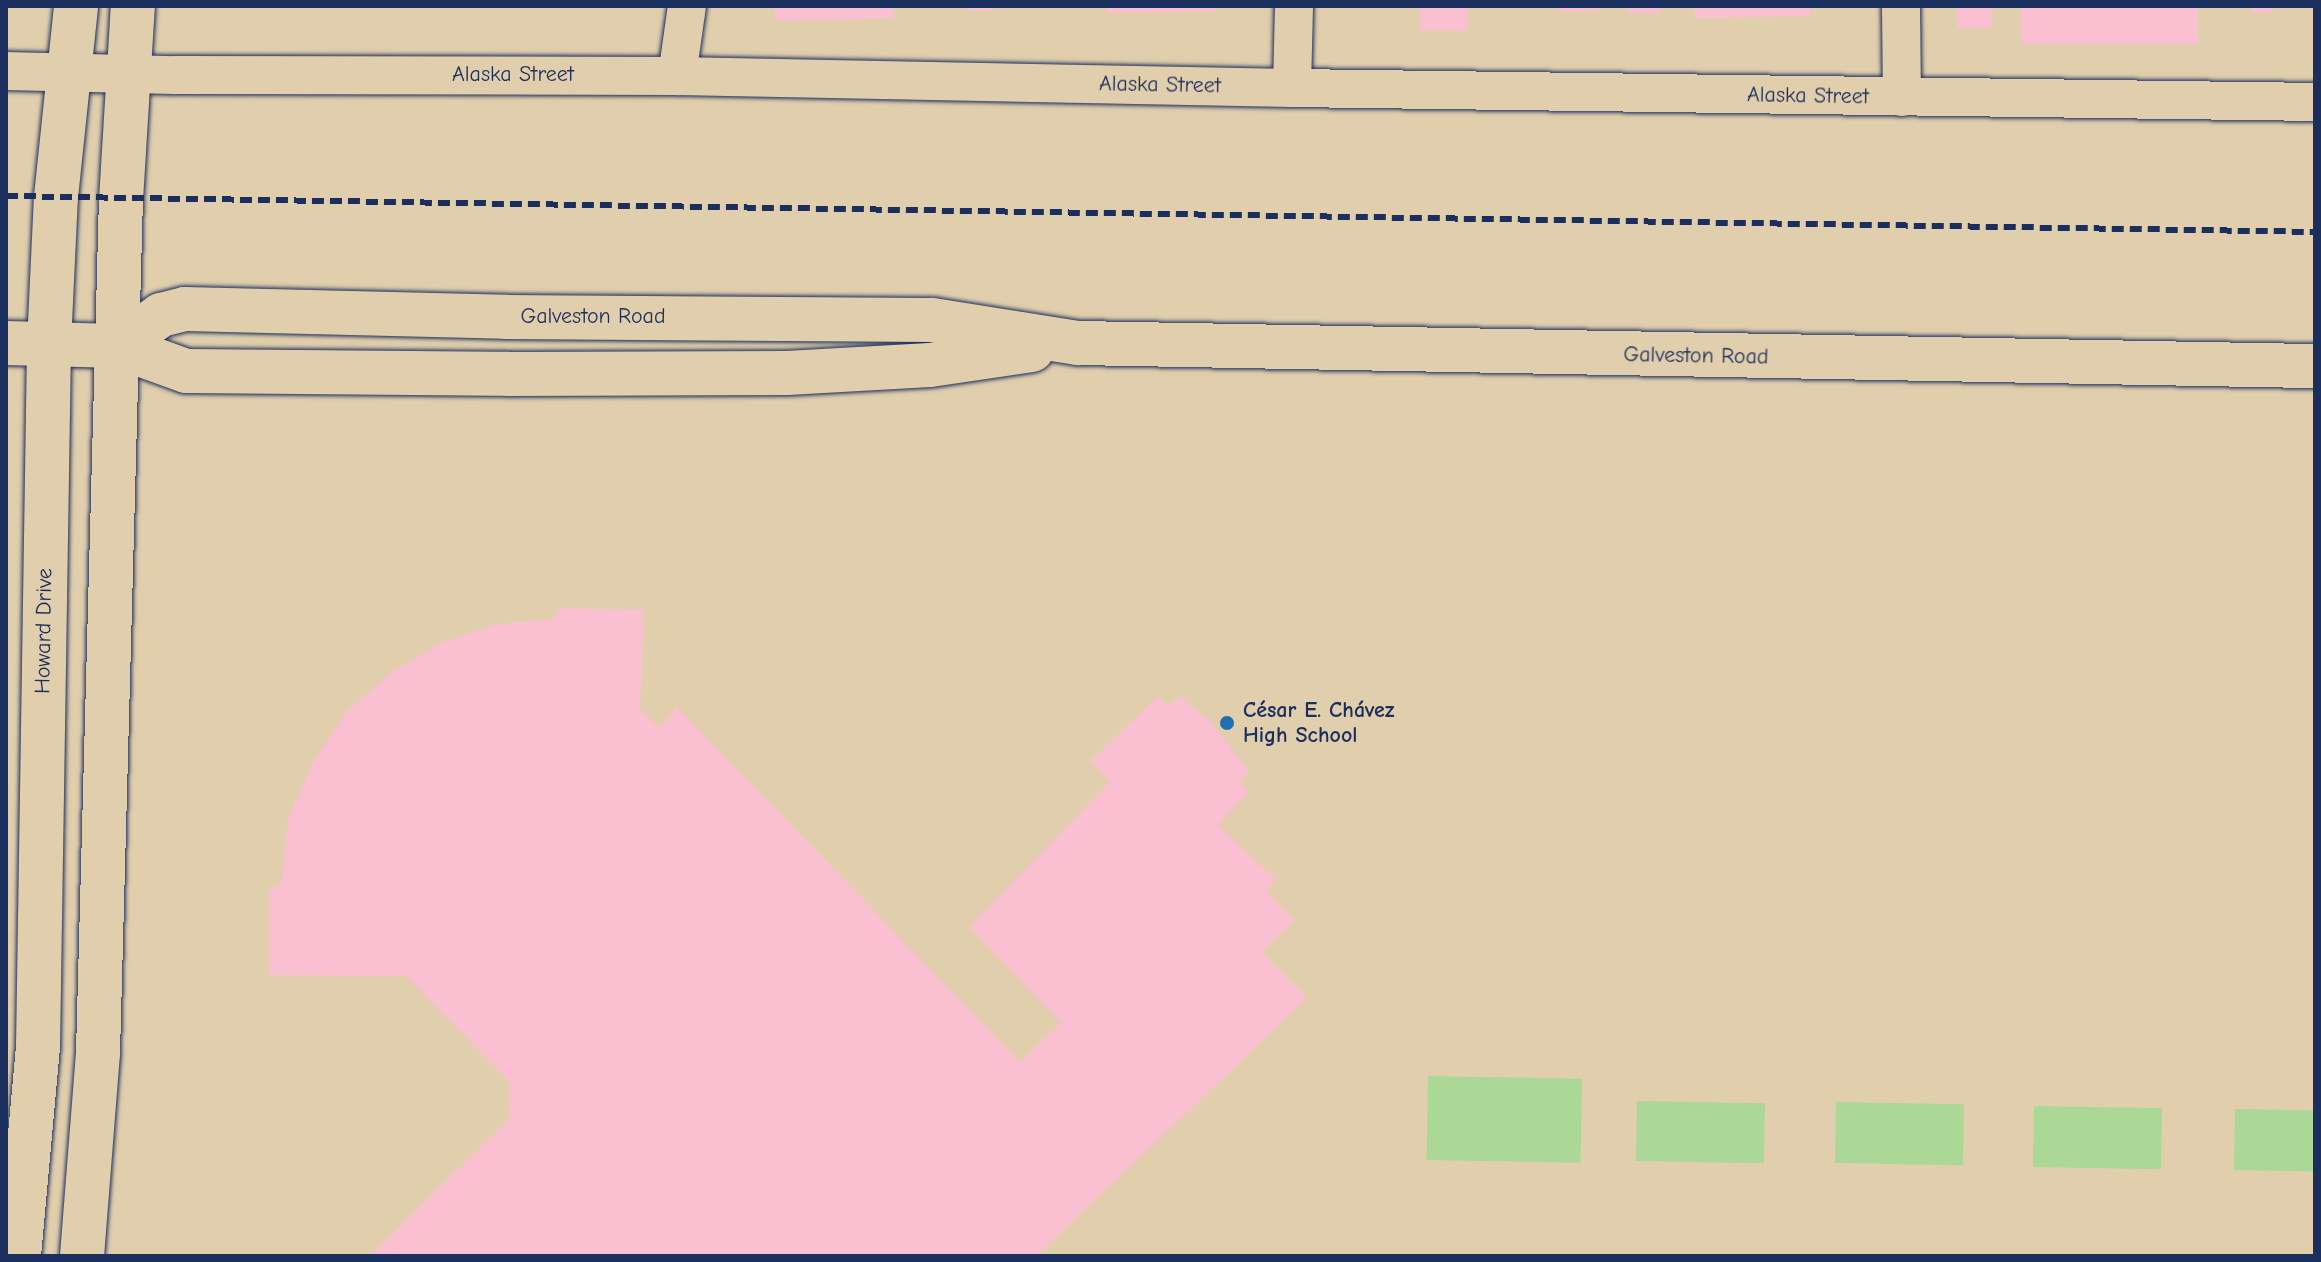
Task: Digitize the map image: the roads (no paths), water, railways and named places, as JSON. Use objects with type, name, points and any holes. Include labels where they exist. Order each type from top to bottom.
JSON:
[{"type":"main road","name":"Howard Drive","points":[[19,1256],[38,1047],[49,344],[56,197],[76,6]]},
{"type":"main road","points":[[82,1256],[98,1053],[121,200],[133,6]]},
{"type":"main road","name":"Galveston Road","points":[[117,346],[161,315],[185,309],[506,317],[932,320],[1078,343],[2315,366]]},
{"type":"main road","points":[[713,317],[713,373]]},
{"type":"main road","name":"Galveston Road","points":[[6,343],[117,346],[186,371],[713,373],[787,373],[930,365],[1078,343]]},
{"type":"main road","points":[[39,947],[101,947]]},
{"type":"street","points":[[677,76],[687,6]]},
{"type":"street","points":[[1292,88],[1294,6]]},
{"type":"street","points":[[1901,6],[1902,97]]},
{"type":"street","name":"Alaska Street","points":[[6,71],[677,76],[2315,102]]},
{"type":"railway","points":[[6,196],[2315,232]]},
{"type":"place","name":"César E. Chávez High School","points":[[1227,723]]}]
